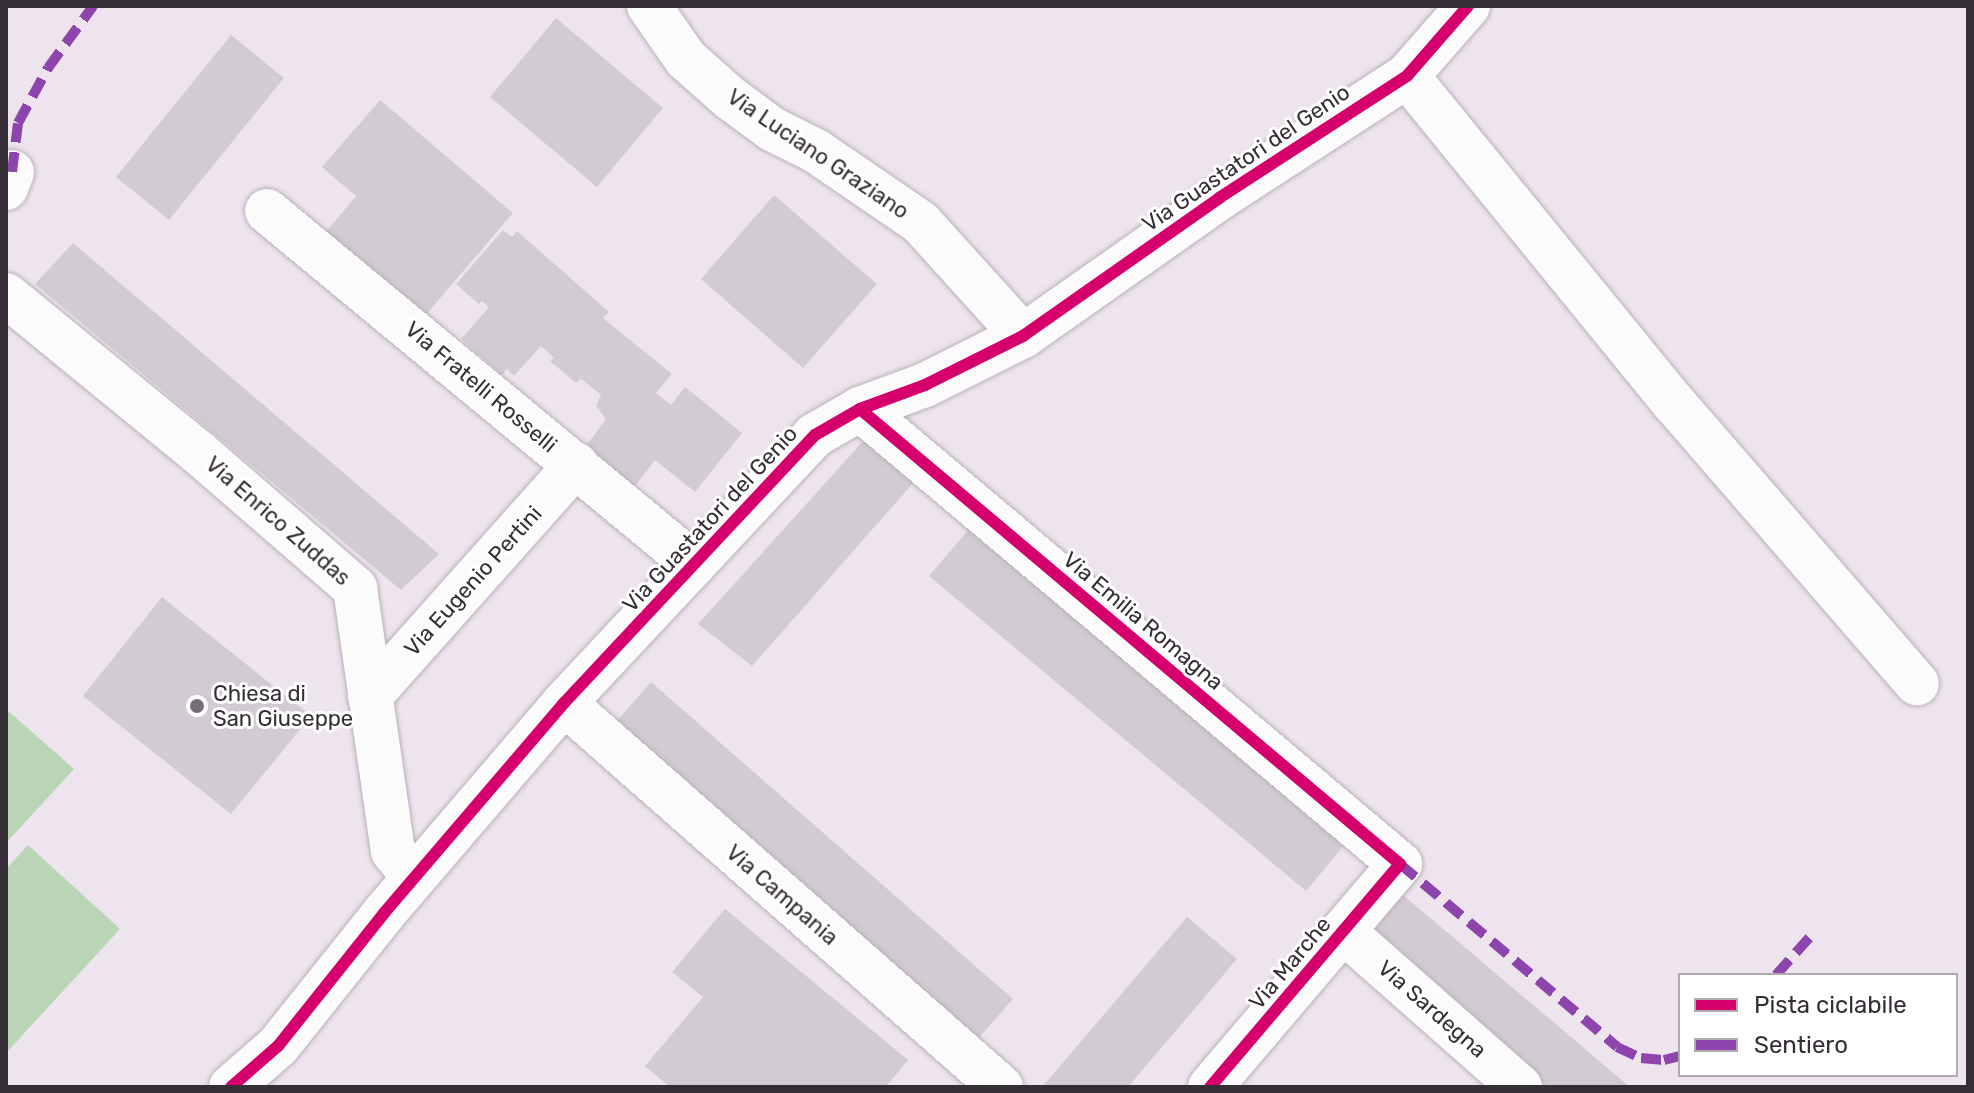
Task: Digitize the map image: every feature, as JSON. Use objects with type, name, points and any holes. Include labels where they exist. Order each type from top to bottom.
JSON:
[{"type":"street","name":"Via Luciano Graziano","points":[[649,6],[686,59],[730,98],[772,129],[862,180],[921,223],[1023,336]]},
{"type":"street","name":"Via Guastatori del Genio","points":[[278,1046],[414,878],[564,703],[815,435],[860,409],[925,385],[1023,336],[1219,198],[1407,76],[1468,6]]},
{"type":"street","points":[[1407,76],[1674,403],[1917,684]]},
{"type":"street","name":"Via Fratelli Rosselli","points":[[267,211],[694,564]]},
{"type":"street","name":"Via Enrico Zuddas","points":[[6,295],[198,452],[355,588],[393,851],[414,878]]},
{"type":"street","name":"Via Emilia Romagna","points":[[860,409],[1400,864]]},
{"type":"street","name":"Via Eugenio Pertini","points":[[370,696],[576,465]]},
{"type":"street","name":"Via Campania","points":[[564,703],[1001,1087]]},
{"type":"street","name":"Via Marche","points":[[1214,1086],[1400,864]]},
{"type":"street","name":"Via Sardegna","points":[[1343,931],[1520,1087]]},
{"type":"street","points":[[231,1087],[278,1046]]},
{"type":"street","points":[[263,1087],[278,1046]]},
{"type":"green space","points":[[6,709],[74,769],[6,843]]},
{"type":"green space","points":[[28,845],[120,929],[6,1053],[6,869]]},
{"type":"building","points":[[556,18],[663,108],[597,187],[490,97]]},
{"type":"building","points":[[231,35],[284,78],[169,220],[116,177]]},
{"type":"building","points":[[380,100],[513,213],[424,317],[325,233],[356,196],[322,167]]},
{"type":"building","points":[[774,195],[877,284],[803,368],[701,279]]},
{"type":"building","points":[[503,230],[512,237],[517,231],[609,312],[603,318],[672,374],[656,393],[671,405],[685,387],[742,433],[695,492],[655,460],[633,489],[583,450],[606,419],[596,406],[601,395],[581,379],[586,373],[576,383],[550,361],[554,358],[541,346],[514,376],[507,369],[502,375],[461,339],[489,307],[482,301],[479,304],[456,284]]},
{"type":"building","points":[[73,243],[439,554],[401,590],[35,284]]},
{"type":"building","points":[[865,439],[914,482],[752,666],[698,624]]},
{"type":"building","points":[[969,529],[1345,844],[1306,891],[929,576]]},
{"type":"building","name":"Chiesa di San Giuseppe","points":[[162,597],[311,716],[231,814],[83,696]]},
{"type":"building","points":[[651,682],[1013,999],[976,1041],[615,723]]},
{"type":"building","points":[[1403,895],[1630,1087],[1542,1087],[1368,936]]},
{"type":"building","points":[[725,909],[908,1060],[886,1087],[670,1087],[645,1066],[703,997],[672,972]]},
{"type":"building","points":[[1187,917],[1237,959],[1128,1087],[1042,1087]]},
{"type":"marked path","points":[[12,172],[18,123],[48,68],[93,6]]},
{"type":"marked path","points":[[1400,864],[1617,1047],[1641,1058],[1664,1060],[1678,1056]]},
{"type":"marked path","points":[[1778,973],[1809,938]]},
{"type":"cycle path","points":[[231,1087],[278,1046],[384,913],[564,703],[815,435],[860,409],[925,385],[1023,336],[1219,198],[1407,76],[1468,6]]},
{"type":"cycle path","points":[[860,409],[1400,864],[1210,1087]]},
{"type":"place","name":"Chiesa di San Giuseppe","points":[[197,706]]}]
